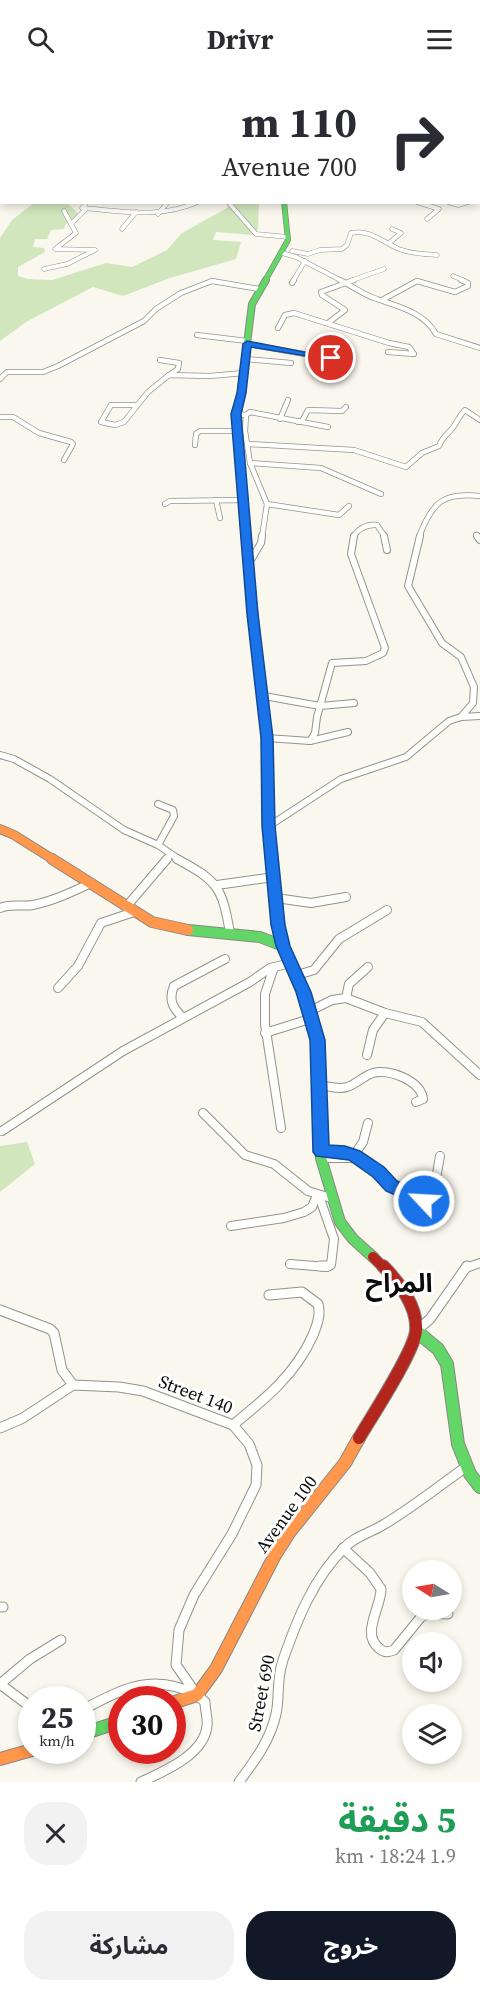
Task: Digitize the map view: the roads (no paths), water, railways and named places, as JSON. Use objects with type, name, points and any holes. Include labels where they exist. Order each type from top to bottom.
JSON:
[{"type":"main road","points":[[284,204],[288,237],[283,251],[260,289],[249,314],[241,415],[236,430],[248,565],[264,696],[269,826],[278,925],[283,946],[297,975],[318,1040],[321,1155],[331,1198],[340,1222],[353,1239],[399,1282],[411,1305],[416,1331],[432,1342],[442,1353],[447,1364],[457,1444],[468,1470],[480,1486]]},
{"type":"main road","points":[[0,829],[14,835],[130,910],[171,928],[260,937],[283,946]]},
{"type":"main road","points":[[260,937],[278,925]]},
{"type":"main road","name":"Avenue 100","points":[[196,1695],[216,1669],[284,1540],[345,1463],[360,1439],[404,1360],[416,1331]]},
{"type":"main road","points":[[468,1470],[480,1477]]},
{"type":"main road","points":[[186,1698],[196,1695]]},
{"type":"main road","points":[[0,1759],[18,1753]]},
{"type":"street","points":[[85,204],[82,208],[85,210]]},
{"type":"street","points":[[158,214],[166,204]]},
{"type":"street","points":[[71,224],[85,210],[158,214],[187,208],[194,204]]},
{"type":"street","points":[[230,204],[256,234],[288,237]]},
{"type":"street","points":[[424,204],[439,208],[427,219]]},
{"type":"street","points":[[44,269],[67,264],[96,250],[55,249],[76,233],[64,211]]},
{"type":"street","points":[[122,229],[136,212]]},
{"type":"street","points":[[389,243],[401,232],[392,229]]},
{"type":"street","points":[[283,251],[305,254],[320,250],[338,250],[347,245],[351,233],[357,231],[372,232],[389,243],[410,252],[437,255]]},
{"type":"street","points":[[283,251],[376,299],[394,303],[418,315],[431,325],[436,334],[480,347]]},
{"type":"street","points":[[292,283],[305,261]]},
{"type":"street","points":[[328,323],[345,310],[321,293],[384,269]]},
{"type":"street","points":[[382,300],[417,281],[455,292],[461,291],[469,284],[453,276]]},
{"type":"street","points":[[0,379],[7,372],[43,372],[82,355],[144,321],[156,309],[181,293],[212,281],[260,289]]},
{"type":"street","points":[[278,328],[285,315],[290,313],[328,323],[389,344],[409,346],[414,354],[388,352]]},
{"type":"street","points":[[197,335],[333,359],[327,365]]},
{"type":"street","points":[[246,359],[291,363]]},
{"type":"street","points":[[137,405],[111,405],[101,422],[123,424],[135,412],[137,405],[146,394],[178,369],[179,363],[160,360]]},
{"type":"street","points":[[169,375],[210,376],[244,373]]},
{"type":"street","points":[[280,419],[288,400]]},
{"type":"street","points":[[298,422],[302,421],[308,410],[342,411],[346,407]]},
{"type":"street","points":[[248,444],[351,450],[406,467],[425,451],[439,446],[443,436],[454,427],[456,419],[465,410],[480,420]]},
{"type":"street","points":[[248,565],[261,543],[267,504],[250,463],[241,415],[250,412],[328,427]]},
{"type":"street","points":[[0,417],[13,417],[39,433],[72,442],[64,460]]},
{"type":"street","points":[[195,445],[196,434],[200,431],[236,430]]},
{"type":"street","points":[[250,463],[321,468],[381,494]]},
{"type":"street","points":[[461,717],[473,704],[474,687],[460,657],[442,643],[408,586],[420,535],[431,508],[444,497],[480,496]]},
{"type":"street","points":[[216,500],[220,518]]},
{"type":"street","points":[[165,504],[170,501],[244,500]]},
{"type":"street","points":[[267,504],[339,515],[349,506]]},
{"type":"street","points":[[310,741],[315,733],[333,662],[366,661],[381,656],[385,651],[351,554],[351,540],[360,529],[370,524],[377,525],[384,534],[387,550]]},
{"type":"street","points":[[476,535],[480,540]]},
{"type":"street","points":[[264,696],[320,706],[354,703]]},
{"type":"street","points":[[269,826],[341,779],[406,757],[444,724],[461,717],[480,716]]},
{"type":"street","points":[[267,738],[303,742],[348,732]]},
{"type":"street","points":[[0,755],[15,759],[124,831],[158,845],[170,855],[198,870],[217,885],[226,910],[230,933]]},
{"type":"street","points":[[158,804],[173,810],[174,816],[158,845]]},
{"type":"street","points":[[58,987],[78,966],[101,923],[130,910],[170,855]]},
{"type":"street","points":[[217,885],[274,877]]},
{"type":"street","points":[[0,908],[4,905],[26,906],[47,902],[91,883]]},
{"type":"street","points":[[276,898],[302,904],[331,902],[346,897]]},
{"type":"street","points":[[297,975],[314,970],[339,939],[387,910]]},
{"type":"street","points":[[183,1018],[171,1006],[170,994],[174,986],[225,959]]},
{"type":"street","points":[[2,1131],[42,1107],[115,1056],[274,967],[291,963]]},
{"type":"street","points":[[274,967],[265,994],[265,1033],[281,1128]]},
{"type":"street","points":[[346,998],[349,984],[368,967]]},
{"type":"street","points":[[265,1033],[311,1015],[332,1000],[346,998],[426,1025],[480,1075]]},
{"type":"street","points":[[367,1055],[373,1030],[385,1013]]},
{"type":"street","points":[[319,1085],[348,1087],[380,1071],[401,1078],[418,1088],[423,1099],[416,1102]]},
{"type":"street","points":[[203,1113],[242,1153],[278,1166],[299,1185],[318,1195],[331,1198]]},
{"type":"street","points":[[355,1157],[363,1142],[368,1123]]},
{"type":"street","points":[[321,1155],[355,1157],[378,1172],[392,1186],[427,1202],[434,1196],[440,1156]]},
{"type":"street","points":[[231,1226],[304,1212],[311,1208],[318,1195]]},
{"type":"street","points":[[290,1264],[327,1268],[331,1265],[334,1239],[318,1195]]},
{"type":"street","points":[[416,1331],[430,1319],[462,1271],[469,1265],[480,1263]]},
{"type":"street","points":[[233,1425],[296,1368],[308,1348],[320,1317],[318,1304],[302,1293],[269,1295]]},
{"type":"street","points":[[0,1310],[50,1329],[54,1333],[62,1370],[73,1385],[23,1418],[0,1428]]},
{"type":"street","name":"Street 140","points":[[73,1385],[134,1388],[233,1425],[255,1454],[258,1474],[249,1502],[194,1595],[179,1629],[176,1665],[196,1695],[205,1702],[207,1728],[195,1748],[174,1766],[141,1782]]},
{"type":"street","name":"Street 690","points":[[239,1782],[262,1754],[275,1725],[277,1684],[282,1664],[300,1613],[317,1582],[343,1548],[356,1537],[382,1526],[468,1470]]},
{"type":"street","points":[[343,1548],[377,1582],[381,1590],[371,1625],[371,1634],[378,1648],[389,1653],[394,1650],[419,1620]]},
{"type":"street","points":[[18,1698],[0,1684],[30,1659],[61,1640]]},
{"type":"street","points":[[96,1703],[144,1683],[172,1684],[196,1695]]},
{"type":"district","name":"المراح","points":[[399,1283]]}]
